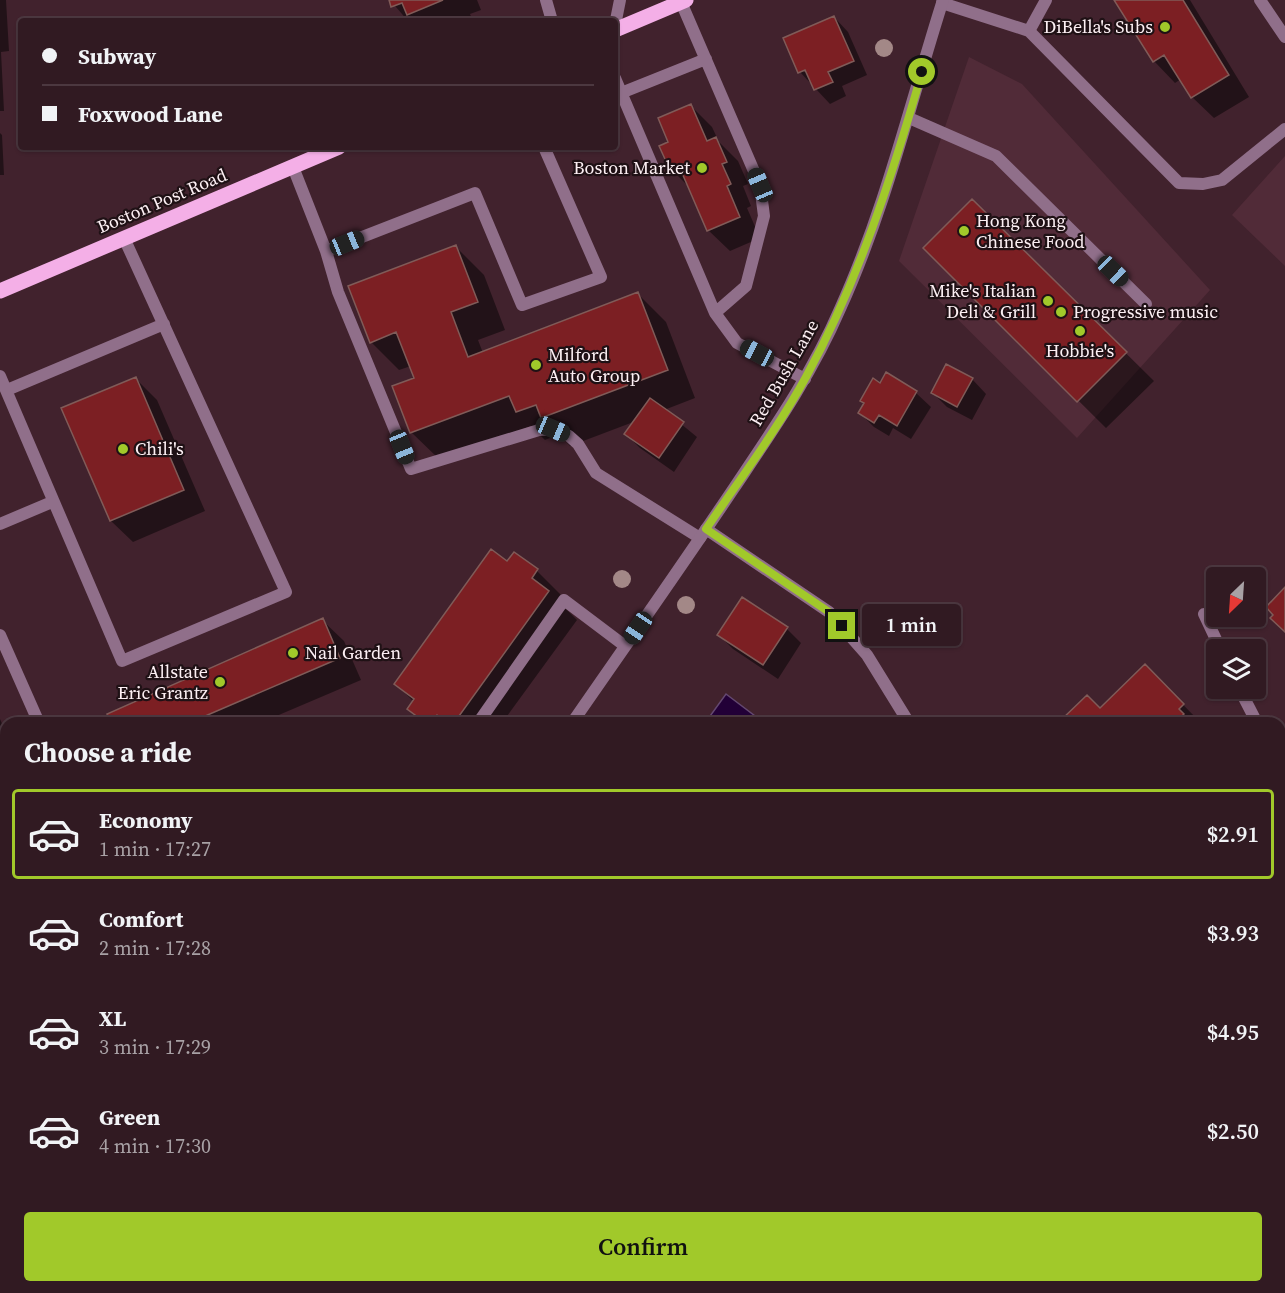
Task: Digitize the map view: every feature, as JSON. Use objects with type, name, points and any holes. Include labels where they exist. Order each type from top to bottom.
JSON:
[{"type":"main road","points":[[618,26],[663,4],[683,1]]},
{"type":"main road","name":"Boston Post Road","points":[[0,291],[332,150]]},
{"type":"street","points":[[546,0],[551,18]]},
{"type":"street","points":[[617,18],[620,0]]},
{"type":"street","points":[[1029,31],[1046,0]]},
{"type":"street","points":[[1260,0],[1285,37]]},
{"type":"street","points":[[683,1],[760,185],[764,216],[746,286],[715,313]]},
{"type":"street","points":[[942,2],[1029,31],[1179,183],[1203,184],[1222,180],[1285,129]]},
{"type":"street","name":"Red Bush Lane","points":[[576,717],[703,534],[805,379],[840,310],[874,224],[909,118],[942,2]]},
{"type":"street","points":[[621,93],[706,59]]},
{"type":"street","points":[[618,86],[715,313],[737,343],[805,379]]},
{"type":"street","points":[[909,118],[996,156],[1146,304]]},
{"type":"street","points":[[326,251],[475,193],[522,305],[601,277],[545,150]]},
{"type":"street","points":[[293,166],[326,251],[338,292],[411,469],[539,430],[553,429],[569,436],[578,444],[584,458],[596,473],[703,534],[829,612],[867,655],[905,717]]},
{"type":"street","points":[[0,376],[122,661],[286,592],[124,238]]},
{"type":"street","points":[[6,390],[164,324]]},
{"type":"street","points":[[0,524],[52,502]]},
{"type":"street","points":[[482,717],[564,600],[625,646]]},
{"type":"street","points":[[1204,614],[1216,639]]},
{"type":"street","points":[[0,635],[36,717]]},
{"type":"street","points":[[1245,699],[1254,717]]},
{"type":"shaded area","points":[[969,57],[1022,84],[1210,290],[1077,438],[899,261]]},
{"type":"shaded area","points":[[1285,156],[1285,266],[1232,215]]},
{"type":"shaded area","points":[[726,694],[756,717],[709,717]]},
{"type":"building","points":[[389,0],[443,0],[407,15],[402,3],[391,7]]},
{"type":"building","name":"DiBella's Subs","points":[[1114,0],[1183,0],[1229,75],[1191,98],[1164,55],[1153,62]]},
{"type":"building","points":[[834,16],[854,61],[828,72],[833,82],[814,90],[805,70],[798,73],[783,38]]},
{"type":"building","name":"Boston Market","points":[[691,104],[707,141],[716,137],[727,162],[722,164],[731,184],[727,186],[740,217],[707,231],[679,166],[670,170],[659,146],[668,142],[658,118]]},
{"type":"building","points":[[972,199],[1127,352],[1077,402],[923,248]]},
{"type":"building","points":[[456,245],[478,302],[451,312],[468,357],[638,292],[668,370],[541,418],[536,405],[516,412],[509,396],[410,433],[392,386],[414,378],[396,332],[370,343],[348,286]]},
{"type":"building","points":[[946,364],[973,378],[957,407],[931,393]]},
{"type":"building","points":[[886,372],[917,391],[897,426],[879,415],[874,423],[858,413],[864,403],[860,401],[873,378],[880,383]]},
{"type":"building","name":"Chili's","points":[[136,377],[184,490],[110,521],[61,408]]},
{"type":"building","points":[[650,398],[684,422],[659,458],[624,434]]},
{"type":"building","points":[[491,549],[507,561],[514,552],[538,569],[532,578],[549,591],[458,717],[437,715],[436,717],[418,717],[407,709],[414,699],[394,684]]},
{"type":"building","points":[[1285,587],[1285,632],[1270,618],[1273,615],[1266,607]]},
{"type":"building","points":[[742,597],[788,627],[763,665],[717,635]]},
{"type":"building","points":[[323,618],[340,658],[203,717],[109,717],[107,714]]},
{"type":"building","points":[[1145,664],[1184,704],[1179,709],[1184,714],[1181,717],[1064,717],[1087,695],[1100,708]]},
{"type":"place","name":"DiBella's Subs","points":[[1165,27]]},
{"type":"place","name":"Boston Market","points":[[702,168]]},
{"type":"place","name":"Hong Kong Chinese Food","points":[[964,231]]},
{"type":"place","name":"Mike's Italian Deli & Grill","points":[[1048,301]]},
{"type":"place","name":"Progressive music","points":[[1061,312]]},
{"type":"place","name":"Hobbie's","points":[[1080,331]]},
{"type":"place","name":"Milford Auto Group","points":[[536,365]]},
{"type":"place","name":"Chili's","points":[[123,449]]},
{"type":"place","name":"Nail Garden","points":[[293,653]]},
{"type":"place","name":"Allstate Eric Grantz","points":[[220,682]]},
{"type":"route","points":[[842,626],[829,612],[706,529],[787,410],[840,310],[874,224],[922,72]]}]
